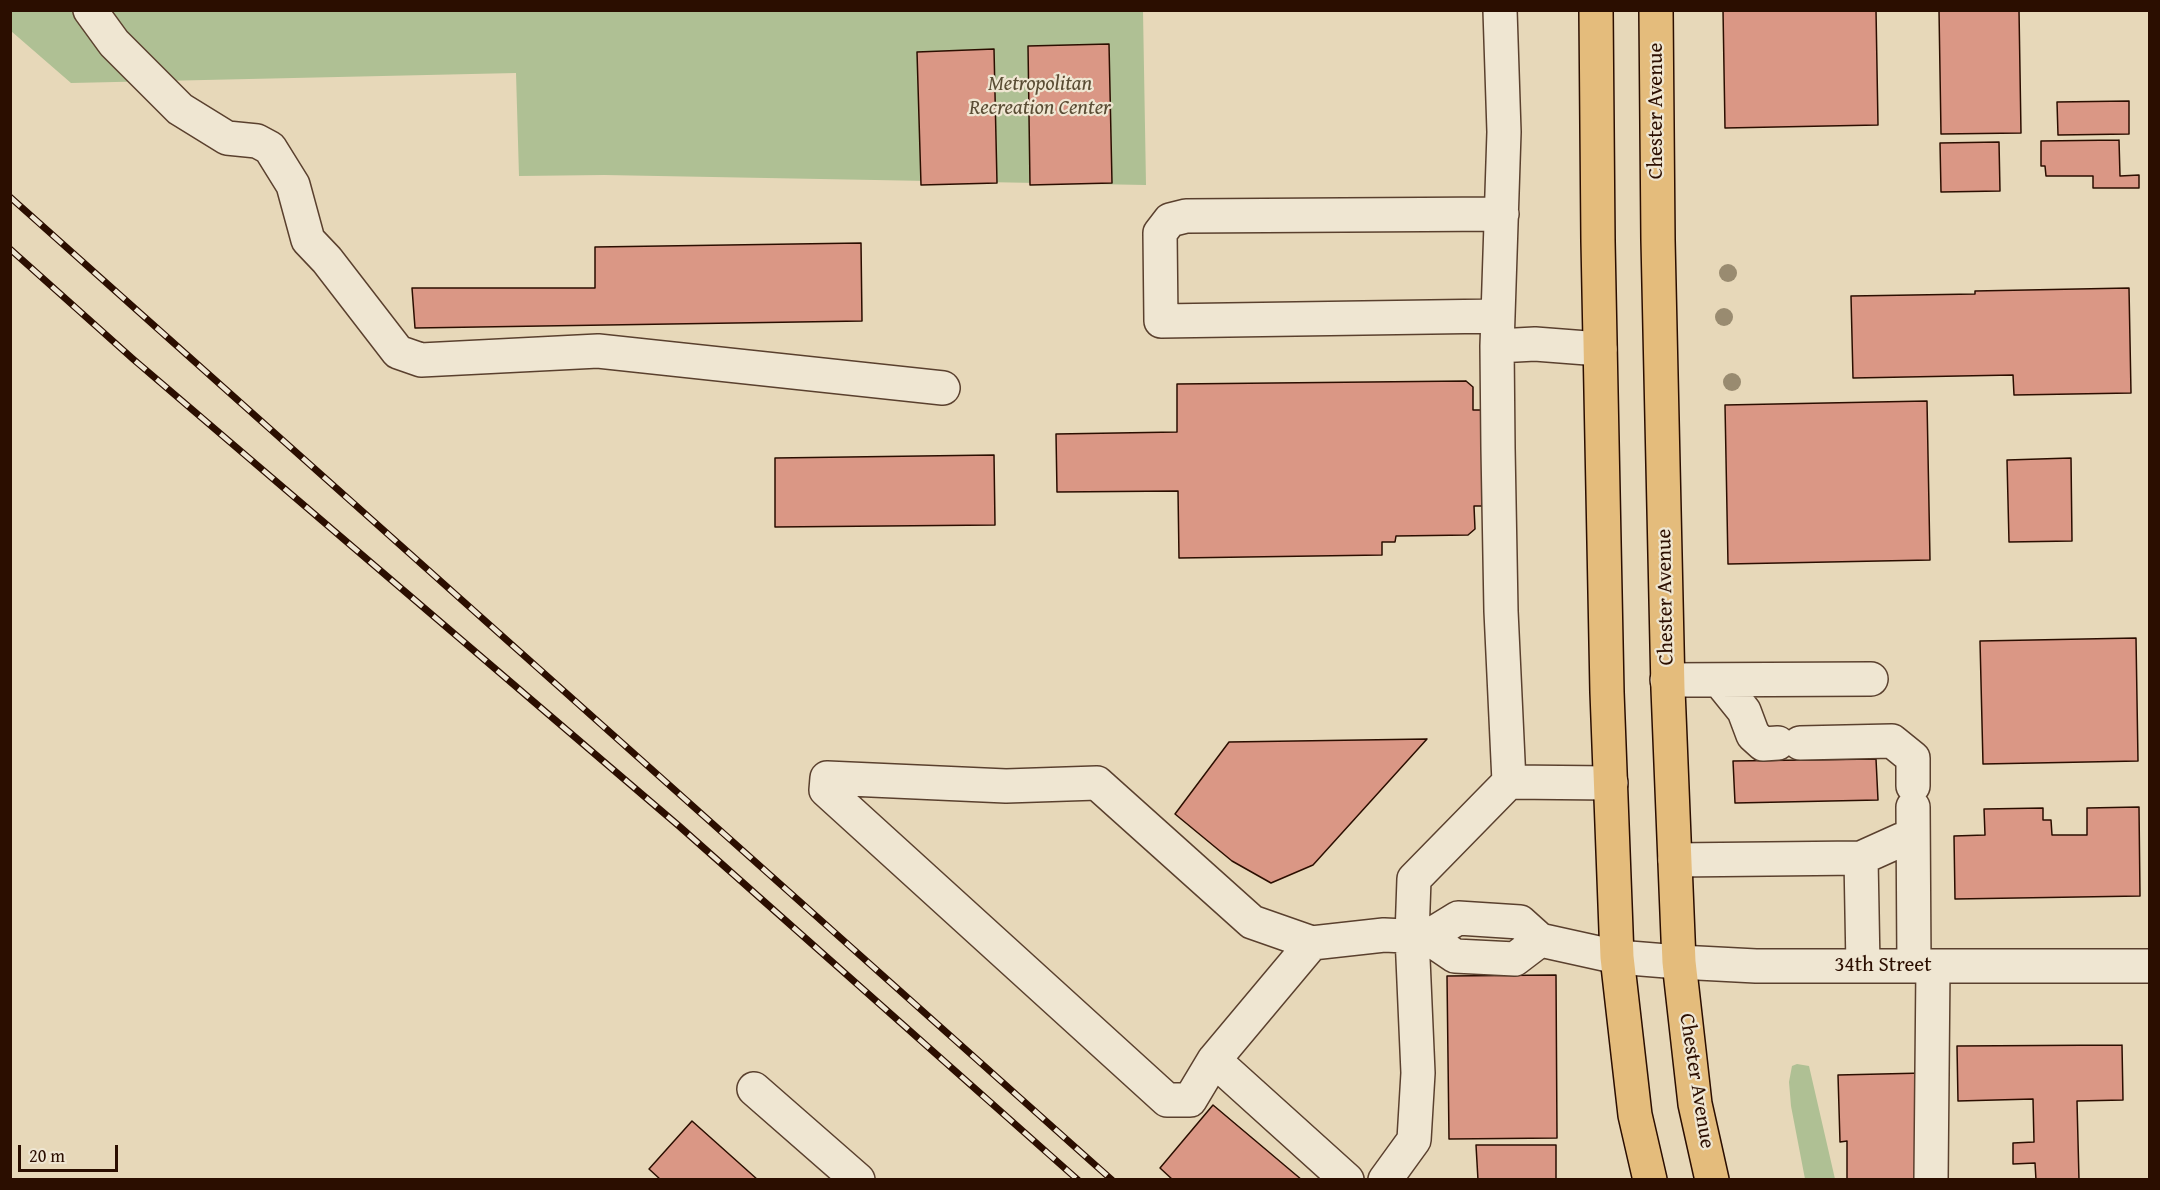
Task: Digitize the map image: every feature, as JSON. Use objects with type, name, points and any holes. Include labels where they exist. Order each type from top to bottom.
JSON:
[{"type":"main road","points":[[1596,10],[1607,692],[1617,957],[1635,1115],[1650,1179]]},
{"type":"main road","name":"Chester Avenue","points":[[1656,10],[1658,251],[1667,680],[1679,962],[1695,1104],[1712,1179]]},
{"type":"street","points":[[90,10],[114,43],[180,110],[226,138],[257,141],[270,148],[293,185],[308,240],[327,260],[398,352],[421,360],[598,351],[943,388]]},
{"type":"street","points":[[1500,10],[1504,132],[1498,331],[1501,611],[1509,782]]},
{"type":"street","points":[[1502,214],[1186,216],[1170,220],[1160,233],[1161,321],[1498,331],[1535,344],[1600,349]]},
{"type":"street","points":[[1667,680],[1871,679]]},
{"type":"street","points":[[1719,680],[1744,711],[1753,735],[1763,744],[1892,741],[1912,758],[1931,1179]]},
{"type":"street","points":[[1312,943],[1214,1060],[1190,1100],[1167,1100],[826,790],[827,778],[1006,786],[1097,783],[1252,922],[1312,943],[1384,935],[1420,936]]},
{"type":"street","points":[[1385,1179],[1414,1140],[1418,1073],[1420,936],[1414,879],[1509,782],[1611,783]]},
{"type":"street","points":[[1675,860],[1861,858],[1901,840],[1913,811]]},
{"type":"street","points":[[1861,858],[1863,966]]},
{"type":"street","name":"34th Street","points":[[1420,936],[1458,918],[1520,922],[1540,940],[1617,957],[1679,962],[1756,966],[2150,966]]},
{"type":"street","points":[[1214,1060],[1347,1179]]},
{"type":"street","points":[[754,1089],[858,1179]]},
{"type":"green space","name":"Metropolitan Recreation Center","points":[[11,10],[1143,11],[1146,185],[604,175],[519,176],[516,73],[71,83],[11,31]]},
{"type":"green space","points":[[1797,1064],[1809,1066],[1835,1179],[1805,1179],[1791,1106],[1789,1082],[1792,1066]]},
{"type":"building","points":[[1723,10],[1876,10],[1878,125],[1725,128]]},
{"type":"building","points":[[1939,10],[2019,10],[2021,133],[1941,134]]},
{"type":"building","points":[[1109,44],[1112,183],[1030,185],[1028,46]]},
{"type":"building","points":[[994,49],[997,183],[921,185],[917,52]]},
{"type":"building","points":[[2129,101],[2129,134],[2058,135],[2057,102]]},
{"type":"building","points":[[2119,140],[2120,176],[2139,175],[2139,188],[2093,188],[2093,176],[2046,176],[2045,166],[2041,166],[2041,141]]},
{"type":"building","points":[[1999,142],[2000,191],[1941,192],[1940,143]]},
{"type":"building","points":[[861,243],[862,321],[415,328],[412,288],[595,288],[595,247]]},
{"type":"building","points":[[2129,288],[2131,393],[2014,395],[2013,375],[1853,378],[1851,296]]},
{"type":"building","points":[[1466,381],[1473,387],[1473,410],[1482,410],[1482,506],[1474,506],[1475,529],[1468,535],[1396,536],[1395,542],[1382,542],[1382,555],[1179,558],[1178,491],[1057,492],[1056,434],[1177,432],[1177,384]]},
{"type":"building","points":[[1927,401],[1930,560],[1728,564],[1725,405]]},
{"type":"building","points":[[994,455],[995,525],[775,527],[775,458]]},
{"type":"building","points":[[2071,458],[2072,541],[2009,542],[2007,460]]},
{"type":"building","points":[[2136,638],[2138,761],[1983,764],[1980,641]]},
{"type":"building","points":[[1427,739],[1313,865],[1271,883],[1232,861],[1175,814],[1229,742]]},
{"type":"building","points":[[1876,759],[1878,800],[1735,803],[1733,761]]},
{"type":"building","points":[[2139,807],[2140,896],[1955,899],[1954,836],[1985,835],[1984,809],[2043,808],[2043,820],[2051,820],[2052,835],[2087,835],[2087,808]]},
{"type":"building","points":[[1556,975],[1557,1138],[1449,1139],[1447,976]]},
{"type":"building","points":[[2122,1045],[2123,1100],[2077,1101],[2079,1180],[2036,1180],[2035,1163],[2013,1164],[2013,1143],[2034,1142],[2033,1099],[1958,1101],[1957,1046]]},
{"type":"building","points":[[1924,1073],[1926,1180],[1847,1180],[1847,1141],[1840,1142],[1838,1075]]},
{"type":"building","points":[[1213,1105],[1302,1180],[1173,1180],[1160,1168]]},
{"type":"building","points":[[692,1121],[758,1180],[661,1180],[649,1169]]},
{"type":"building","points":[[1476,1145],[1556,1145],[1556,1180],[1478,1180]]},
{"type":"railway","points":[[10,197],[1112,1180]]},
{"type":"railway","points":[[10,249],[133,359],[679,826],[1078,1180]]}]
